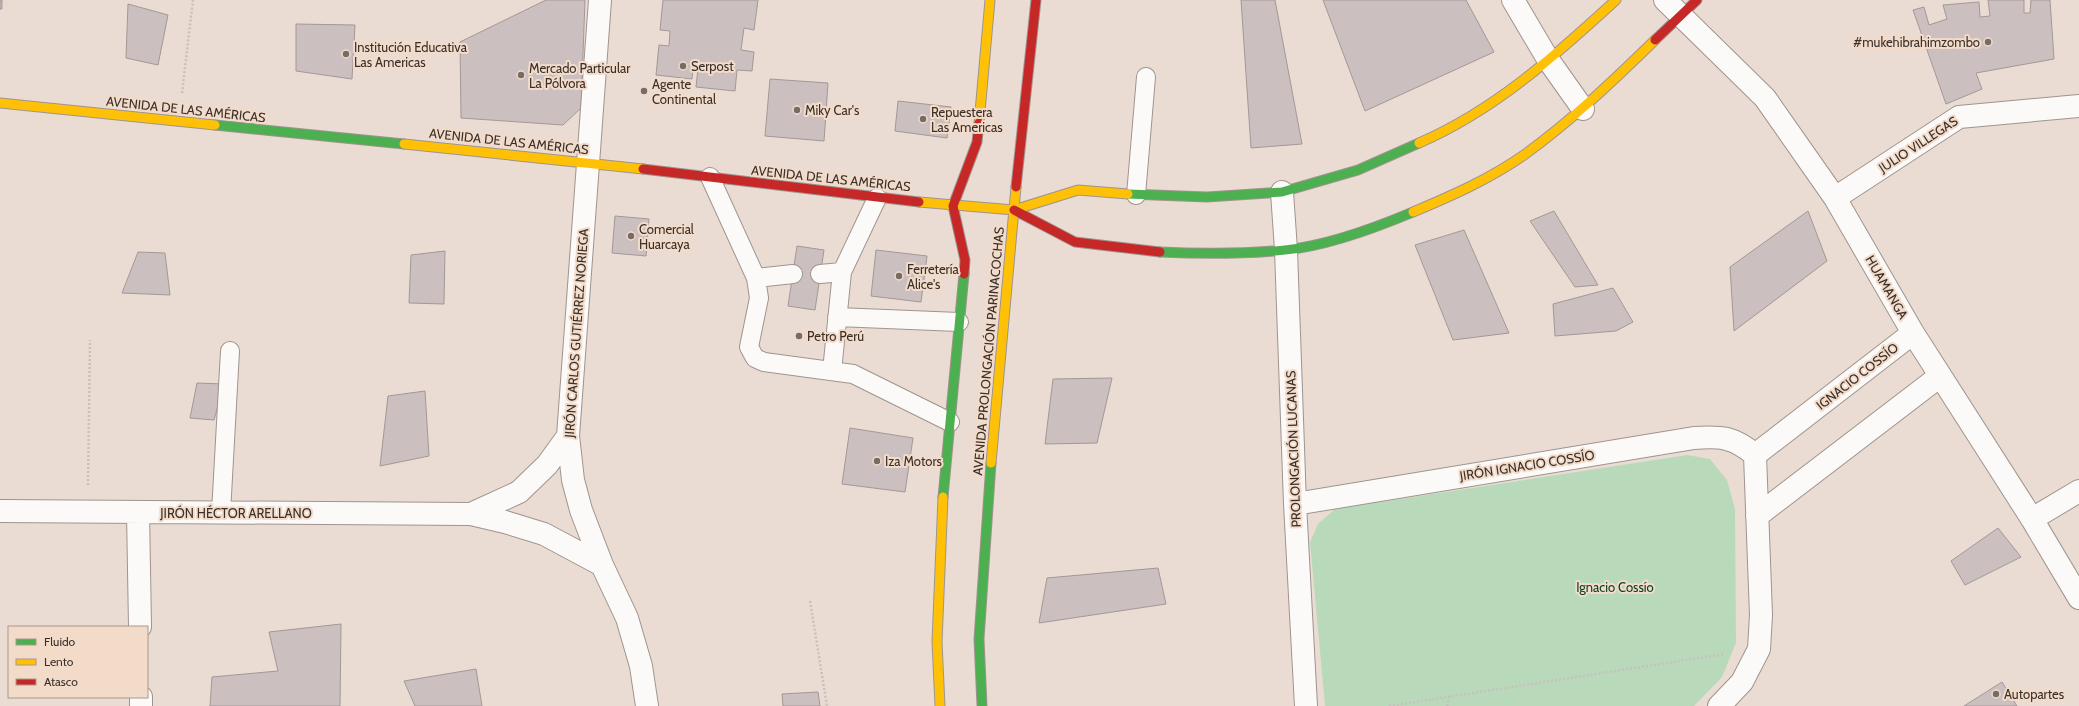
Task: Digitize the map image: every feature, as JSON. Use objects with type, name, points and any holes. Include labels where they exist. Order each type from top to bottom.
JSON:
[{"type":"street","name":"JIRÓN CARLOS GUTIÉRREZ NORIEGA","points":[[600,0],[568,436],[573,480],[581,510],[602,565],[627,618],[641,666],[647,706]]},
{"type":"street","points":[[940,706],[937,642],[941,524],[965,260],[953,206],[977,142],[990,0]]},
{"type":"street","name":"AVENIDA PROLONGACIÓN PARINACOCHAS","points":[[982,706],[979,632],[988,501],[1014,210],[1036,0]]},
{"type":"street","points":[[1513,0],[1549,62],[1583,109]]},
{"type":"street","name":"AVENIDA DE LAS AMÉRICAS","points":[[0,103],[587,162],[877,198],[953,206],[1014,210],[1078,190],[1136,195],[1207,197],[1282,192],[1358,170],[1424,141],[1490,105],[1549,62],[1616,0]]},
{"type":"street","name":"HUAMANGA","points":[[1665,0],[1765,98],[1835,198],[1913,333],[2032,518],[2079,598]]},
{"type":"street","name":"AVENIDA DE LAS AMÉRICAS","points":[[1014,210],[1075,242],[1142,251],[1209,254],[1286,250],[1345,237],[1406,215],[1466,189],[1523,156],[1583,109],[1697,0]]},
{"type":"street","name":"JULIO VILLEGAS","points":[[1835,198],[1959,117],[2079,106]]},
{"type":"street","name":"PROLONGACIÓN LUCANAS","points":[[1282,192],[1286,250],[1295,504],[1306,706]]},
{"type":"street","name":"IGNACIO COSSÍO","points":[[1755,454],[1913,333]]},
{"type":"street","points":[[1757,516],[1940,376]]},
{"type":"street","name":"JIRÓN HÉCTOR ARELLANO","points":[[471,514],[519,492],[547,465],[568,436]]},
{"type":"street","name":"JIRÓN IGNACIO COSSÍO","points":[[1295,504],[1694,438],[1721,436],[1742,443],[1755,454]]},
{"type":"street","points":[[1719,706],[1742,682],[1759,649],[1761,615],[1755,454]]},
{"type":"street","points":[[2032,518],[2079,491]]},
{"type":"street","name":"JIRÓN HÉCTOR ARELLANO","points":[[0,511],[471,514],[505,522],[544,534],[602,565]]},
{"type":"street","points":[[138,512],[140,626]]},
{"type":"lane","points":[[1136,195],[1146,77]]},
{"type":"lane","points":[[710,177],[756,278],[759,298],[749,347],[755,358],[764,362],[853,374],[950,422]]},
{"type":"lane","points":[[832,371],[842,272],[877,198]]},
{"type":"lane","points":[[820,274],[842,272]]},
{"type":"lane","points":[[756,278],[793,274]]},
{"type":"lane","points":[[837,317],[959,322]]},
{"type":"lane","points":[[221,513],[230,351]]},
{"type":"path","points":[[178,121],[193,0]]},
{"type":"path","points":[[88,512],[90,340]]},
{"type":"path","points":[[810,601],[827,706]]},
{"type":"path","points":[[1389,706],[1759,649]]},
{"type":"path","points":[[1447,706],[1450,696]]},
{"type":"green space","name":"Ignacio Cossío","points":[[1687,455],[1710,459],[1727,480],[1735,509],[1736,643],[1722,677],[1694,706],[1325,706],[1310,542],[1318,524],[1335,509]]},
{"type":"building","points":[[0,0],[2,0],[2,9],[0,9]]},
{"type":"building","name":"Mercado Particular La Pólvora","points":[[546,0],[585,0],[581,108],[563,125],[461,118],[460,42]]},
{"type":"building","points":[[663,0],[758,0],[754,30],[744,28],[741,50],[754,52],[752,71],[737,70],[735,91],[696,87],[698,68],[693,68],[692,79],[656,75],[659,45],[669,46],[670,31],[660,30]]},
{"type":"building","points":[[1241,0],[1275,0],[1302,144],[1251,148]]},
{"type":"building","points":[[1323,0],[1466,0],[1494,52],[1365,111]]},
{"type":"building","name":"#mukehibrahimzombo","points":[[1988,0],[2024,0],[2024,13],[2030,13],[2031,0],[2050,0],[2054,59],[1976,73],[1982,89],[1946,104],[1913,10],[1924,7],[1929,25],[1947,19],[1943,5],[1979,2],[1980,17],[1990,16]]},
{"type":"building","points":[[128,4],[168,15],[158,65],[126,58]]},
{"type":"building","points":[[296,24],[355,25],[352,79],[296,71]]},
{"type":"building","name":"Miky Car's","points":[[770,79],[828,83],[824,141],[765,136]]},
{"type":"building","name":"Repuestera Las Americas","points":[[898,101],[951,107],[947,138],[895,131]]},
{"type":"building","points":[[1554,211],[1598,285],[1575,287],[1530,221]]},
{"type":"building","points":[[1808,211],[1827,261],[1734,331],[1730,267]]},
{"type":"building","name":"Comercial Huarcaya","points":[[615,216],[649,219],[646,256],[612,253]]},
{"type":"building","points":[[1464,230],[1509,333],[1453,340],[1415,245]]},
{"type":"building","points":[[797,246],[824,250],[815,310],[788,306]]},
{"type":"building","name":"Ferretería Alice's","points":[[876,250],[927,256],[921,302],[871,296]]},
{"type":"building","points":[[445,251],[444,304],[409,303],[411,255]]},
{"type":"building","points":[[138,252],[165,253],[170,295],[122,293]]},
{"type":"building","points":[[1613,288],[1633,322],[1616,331],[1555,336],[1553,304]]},
{"type":"building","points":[[1112,378],[1097,443],[1045,444],[1053,379]]},
{"type":"building","points":[[197,383],[224,384],[214,420],[190,418]]},
{"type":"building","points":[[425,391],[429,456],[380,466],[388,396]]},
{"type":"building","name":"Iza Motors","points":[[850,428],[913,438],[905,492],[842,484]]},
{"type":"building","points":[[1998,528],[2021,557],[1965,585],[1951,561]]},
{"type":"building","points":[[1158,568],[1166,604],[1039,623],[1047,578]]},
{"type":"building","points":[[341,624],[340,706],[210,706],[212,677],[278,671],[269,632]]},
{"type":"building","points":[[476,669],[482,706],[415,706],[404,681]]},
{"type":"building","name":"Autopartes","points":[[2002,682],[2017,706],[1964,706]]},
{"type":"building","points":[[818,692],[820,706],[783,706],[782,694]]},
{"type":"traffic: fast","points":[[215,125],[404,144]]},
{"type":"traffic: fast","points":[[1128,194],[1207,197],[1282,192],[1358,170],[1419,143]]},
{"type":"traffic: fast","points":[[1160,252],[1239,253],[1301,248],[1350,236],[1413,212]]},
{"type":"traffic: fast","points":[[943,497],[964,274]]},
{"type":"traffic: fast","points":[[982,706],[979,639],[991,463]]},
{"type":"traffic: slow","points":[[979,123],[990,0]]},
{"type":"traffic: slow","points":[[1419,143],[1447,130],[1499,98],[1524,80],[1571,41],[1616,0]]},
{"type":"traffic: slow","points":[[1413,212],[1498,172],[1524,155],[1575,114],[1655,40]]},
{"type":"traffic: slow","points":[[0,103],[215,125]]},
{"type":"traffic: slow","points":[[404,144],[643,169]]},
{"type":"traffic: slow","points":[[991,463],[1016,187]]},
{"type":"traffic: slow","points":[[919,202],[1014,210],[1078,190],[1128,194]]},
{"type":"traffic: slow","points":[[940,706],[937,642],[943,497]]},
{"type":"traffic: jam","points":[[1016,187],[1036,0]]},
{"type":"traffic: jam","points":[[1655,40],[1697,0]]},
{"type":"traffic: jam","points":[[964,274],[965,260],[953,206],[977,142],[979,123]]},
{"type":"traffic: jam","points":[[643,169],[919,202]]},
{"type":"traffic: jam","points":[[1014,210],[1075,242],[1160,252]]},
{"type":"place","name":"#mukehibrahimzombo","points":[[1988,42]]},
{"type":"place","name":"Institución Educativa Las Americas","points":[[346,54]]},
{"type":"place","name":"Serpost","points":[[683,66]]},
{"type":"place","name":"Mercado Particular La Pólvora","points":[[521,75]]},
{"type":"place","name":"Agente Continental","points":[[644,91]]},
{"type":"place","name":"Miky Car's","points":[[797,110]]},
{"type":"place","name":"Repuestera Las Americas","points":[[923,119]]},
{"type":"place","name":"Comercial Huarcaya","points":[[631,236]]},
{"type":"place","name":"Ferretería Alice's","points":[[899,276]]},
{"type":"place","name":"Petro Perú","points":[[799,336]]},
{"type":"place","name":"Iza Motors","points":[[877,461]]},
{"type":"place","name":"Autopartes","points":[[1996,694]]}]
